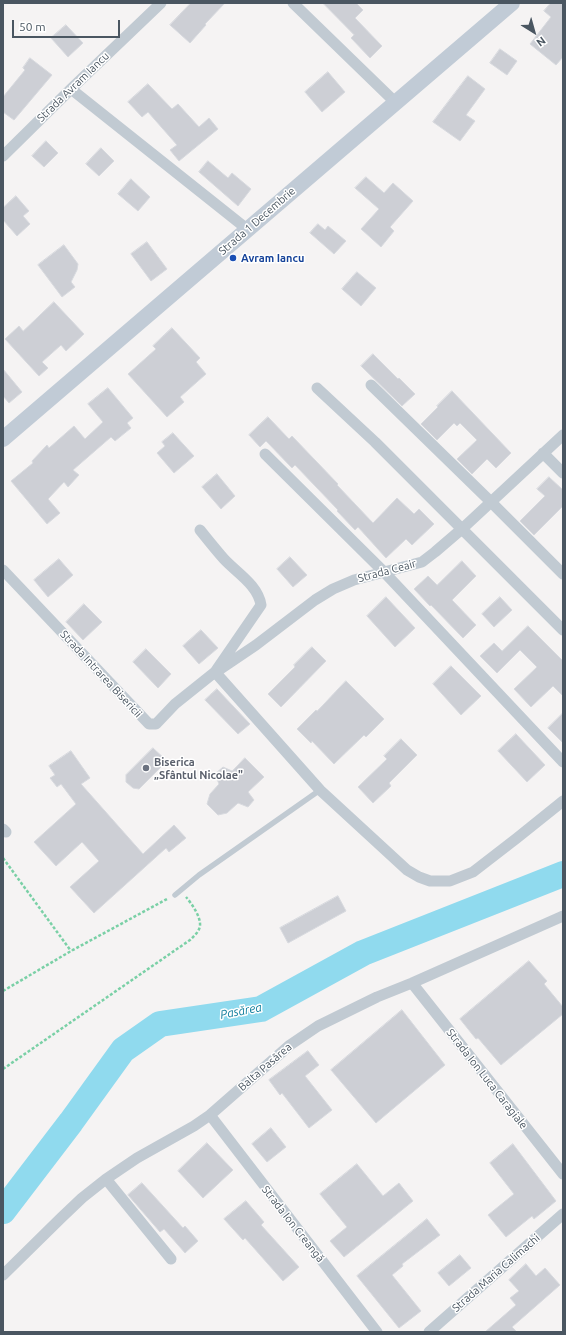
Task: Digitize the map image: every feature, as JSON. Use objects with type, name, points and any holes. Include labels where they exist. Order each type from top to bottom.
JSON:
[{"type":"main road","name":"Strada 1 Decembrie","points":[[3,439],[512,3]]},
{"type":"street","name":"Strada Avram Iancu","points":[[3,156],[161,3]]},
{"type":"street","points":[[293,3],[396,102]]},
{"type":"street","points":[[71,89],[247,229]]},
{"type":"street","points":[[371,385],[563,574]]},
{"type":"street","points":[[317,388],[376,442],[563,630]]},
{"type":"street","name":"Strada Ceair","points":[[215,672],[228,665],[315,600],[333,589],[354,580],[422,562],[463,528],[563,435]]},
{"type":"street","points":[[543,453],[563,473]]},
{"type":"street","points":[[265,454],[384,572],[563,762]]},
{"type":"street","name":"Strada Intrarea Bisericii","points":[[3,570],[149,724],[156,724],[175,704],[215,672],[262,605],[254,588],[224,559],[200,530]]},
{"type":"street","points":[[215,672],[320,790],[407,870],[430,881],[450,880],[473,872],[563,801]]},
{"type":"street","name":"Balta Pasărea","points":[[3,1275],[82,1198],[106,1179],[137,1158],[181,1134],[210,1115],[290,1045],[318,1026],[377,997],[563,916]]},
{"type":"street","name":"Strada Ion Luca Caragiale","points":[[412,983],[563,1174]]},
{"type":"street","name":"Strada Ion Creangă","points":[[210,1115],[377,1332]]},
{"type":"street","points":[[106,1179],[171,1259]]},
{"type":"street","name":"Strada Maria Calimachi","points":[[429,1332],[563,1214]]},
{"type":"lane","points":[[175,895],[199,875],[320,790]]},
{"type":"path","points":[[3,858],[71,951]]},
{"type":"path","points":[[3,991],[71,951],[175,895],[186,897],[196,910],[200,925],[198,931],[190,940],[3,1069]]},
{"type":"building","points":[[191,3],[225,3],[205,24],[206,25],[190,43],[170,25]]},
{"type":"building","points":[[323,3],[356,3],[363,10],[355,18],[382,46],[370,58],[351,38],[354,35]]},
{"type":"building","points":[[551,3],[563,3],[563,57],[556,65],[530,44],[551,17],[544,11]]},
{"type":"building","points":[[66,25],[83,43],[68,57],[51,38]]},
{"type":"building","points":[[500,49],[517,61],[507,75],[490,63]]},
{"type":"building","points":[[30,58],[52,75],[14,120],[3,112],[3,97],[25,70],[23,68]]},
{"type":"building","points":[[328,72],[345,92],[322,112],[305,92]]},
{"type":"building","points":[[468,76],[485,89],[466,115],[475,121],[460,141],[433,122]]},
{"type":"building","points":[[148,84],[172,109],[178,104],[199,127],[209,118],[218,129],[179,161],[170,150],[177,145],[148,112],[142,117],[128,102]]},
{"type":"building","points":[[46,141],[58,153],[44,167],[32,156]]},
{"type":"building","points":[[101,148],[114,161],[99,176],[86,164]]},
{"type":"building","points":[[208,161],[228,178],[232,173],[251,189],[238,206],[199,172]]},
{"type":"building","points":[[366,177],[384,193],[393,183],[413,201],[390,227],[394,231],[381,247],[361,229],[379,209],[355,188]]},
{"type":"building","points":[[131,179],[150,197],[138,211],[118,194]]},
{"type":"building","points":[[16,196],[29,211],[23,216],[30,224],[17,236],[3,220],[3,208]]},
{"type":"building","points":[[318,224],[325,230],[328,226],[346,241],[334,254],[310,233]]},
{"type":"building","points":[[147,242],[167,269],[151,281],[131,254]]},
{"type":"building","points":[[64,245],[78,264],[77,270],[71,282],[75,287],[62,297],[38,265]]},
{"type":"building","points":[[357,272],[376,288],[361,306],[342,289]]},
{"type":"building","points":[[54,302],[84,334],[66,351],[61,345],[42,362],[48,368],[39,376],[5,339],[19,326],[23,331]]},
{"type":"building","points":[[172,328],[200,358],[196,362],[206,374],[180,397],[184,402],[167,417],[128,374],[156,349],[153,346]]},
{"type":"building","points":[[373,354],[415,394],[402,406],[361,366]]},
{"type":"building","points":[[3,369],[22,392],[9,403],[3,396]]},
{"type":"building","points":[[108,388],[133,418],[127,423],[131,428],[115,441],[111,437],[73,470],[79,475],[68,487],[64,482],[48,499],[60,513],[47,524],[11,481],[33,463],[32,461],[47,445],[49,448],[74,426],[85,439],[103,422],[88,404]]},
{"type":"building","points":[[452,391],[511,453],[496,468],[487,459],[472,474],[457,459],[477,440],[460,423],[457,426],[454,423],[437,440],[421,424]]},
{"type":"building","points":[[268,417],[289,439],[292,436],[373,523],[397,498],[414,514],[419,509],[434,524],[412,545],[406,539],[386,558],[358,527],[355,530],[295,465],[292,468],[266,441],[260,447],[249,435]]},
{"type":"building","points":[[173,433],[194,456],[174,473],[157,453],[165,446],[162,442]]},
{"type":"building","points":[[217,474],[235,496],[221,509],[202,487]]},
{"type":"building","points":[[549,477],[563,490],[563,506],[534,535],[520,521],[545,496],[537,489]]},
{"type":"building","points":[[290,557],[307,575],[293,587],[277,569]]},
{"type":"building","points":[[59,559],[73,575],[48,597],[34,580]]},
{"type":"building","points":[[462,561],[476,576],[452,600],[476,625],[463,638],[414,589],[428,576],[437,585]]},
{"type":"building","points":[[386,597],[415,628],[395,647],[367,616]]},
{"type":"building","points":[[500,597],[512,610],[494,627],[482,614]]},
{"type":"building","points":[[84,604],[102,622],[83,640],[66,622]]},
{"type":"building","points":[[528,626],[563,661],[563,696],[553,686],[531,707],[514,689],[537,667],[520,650],[497,673],[480,656],[494,643],[502,651]]},
{"type":"building","points":[[201,630],[218,648],[199,664],[183,646]]},
{"type":"building","points":[[312,647],[326,661],[281,707],[268,694],[295,667],[294,665]]},
{"type":"building","points":[[146,649],[171,674],[158,688],[133,662]]},
{"type":"building","points":[[451,666],[481,696],[461,715],[433,684]]},
{"type":"building","points":[[346,681],[384,719],[366,737],[364,735],[334,764],[312,741],[311,743],[297,729]]},
{"type":"building","points":[[217,689],[250,724],[238,734],[205,700]]},
{"type":"building","points":[[563,713],[563,743],[548,728]]},
{"type":"building","points":[[516,734],[545,765],[527,782],[498,751]]},
{"type":"building","points":[[401,739],[417,755],[389,783],[391,786],[373,803],[358,787],[387,759],[384,756]]},
{"type":"building","name":"Biserica „Sfântul Nicolae\"","points":[[153,748],[167,761],[139,789],[133,788],[126,782],[126,775]]},
{"type":"building","points":[[71,751],[90,778],[81,784],[143,854],[174,825],[186,838],[169,852],[166,848],[94,913],[70,887],[99,861],[82,842],[56,866],[34,842],[76,804],[61,784],[57,787],[50,778],[55,775],[49,766]]},
{"type":"building","points":[[245,758],[264,777],[248,792],[254,800],[248,807],[238,803],[227,813],[218,815],[207,804],[210,794],[219,784],[215,774],[223,767],[232,771]]},
{"type":"building","points":[[338,896],[346,911],[288,943],[280,928]]},
{"type":"building","points":[[529,961],[547,981],[544,984],[563,1007],[563,1014],[501,1065],[478,1038],[476,1039],[460,1019]]},
{"type":"building","points":[[402,1010],[445,1065],[376,1123],[331,1070]]},
{"type":"building","points":[[308,1051],[319,1065],[305,1076],[332,1110],[309,1128],[282,1093],[280,1095],[269,1080]]},
{"type":"building","points":[[271,1128],[286,1147],[267,1162],[252,1144]]},
{"type":"building","points":[[207,1143],[233,1170],[203,1198],[178,1171]]},
{"type":"building","points":[[513,1144],[556,1201],[534,1219],[532,1216],[506,1237],[488,1215],[514,1194],[490,1163]]},
{"type":"building","points":[[357,1164],[383,1196],[399,1183],[413,1201],[344,1257],[330,1241],[347,1227],[320,1194]]},
{"type":"building","points":[[142,1183],[183,1228],[185,1226],[198,1241],[185,1253],[164,1229],[160,1232],[128,1195]]},
{"type":"building","points":[[246,1201],[264,1222],[261,1225],[299,1267],[283,1281],[245,1238],[243,1240],[224,1219]]},
{"type":"building","points":[[427,1219],[440,1235],[402,1264],[403,1266],[392,1275],[421,1311],[399,1328],[357,1276]]},
{"type":"building","points":[[460,1255],[471,1268],[449,1286],[438,1273]]},
{"type":"building","points":[[526,1264],[536,1276],[545,1268],[560,1285],[512,1327],[517,1332],[485,1332],[516,1305],[510,1298],[519,1291],[509,1280]]},
{"type":"waterway","name":"Pasărea","points":[[3,1211],[71,1122],[123,1050],[160,1024],[261,1009],[363,953],[563,874]]},
{"type":"place","name":"Avram Iancu","points":[[233,258]]},
{"type":"place","name":"Biserica „Sfântul Nicolae\"","points":[[146,768]]}]
